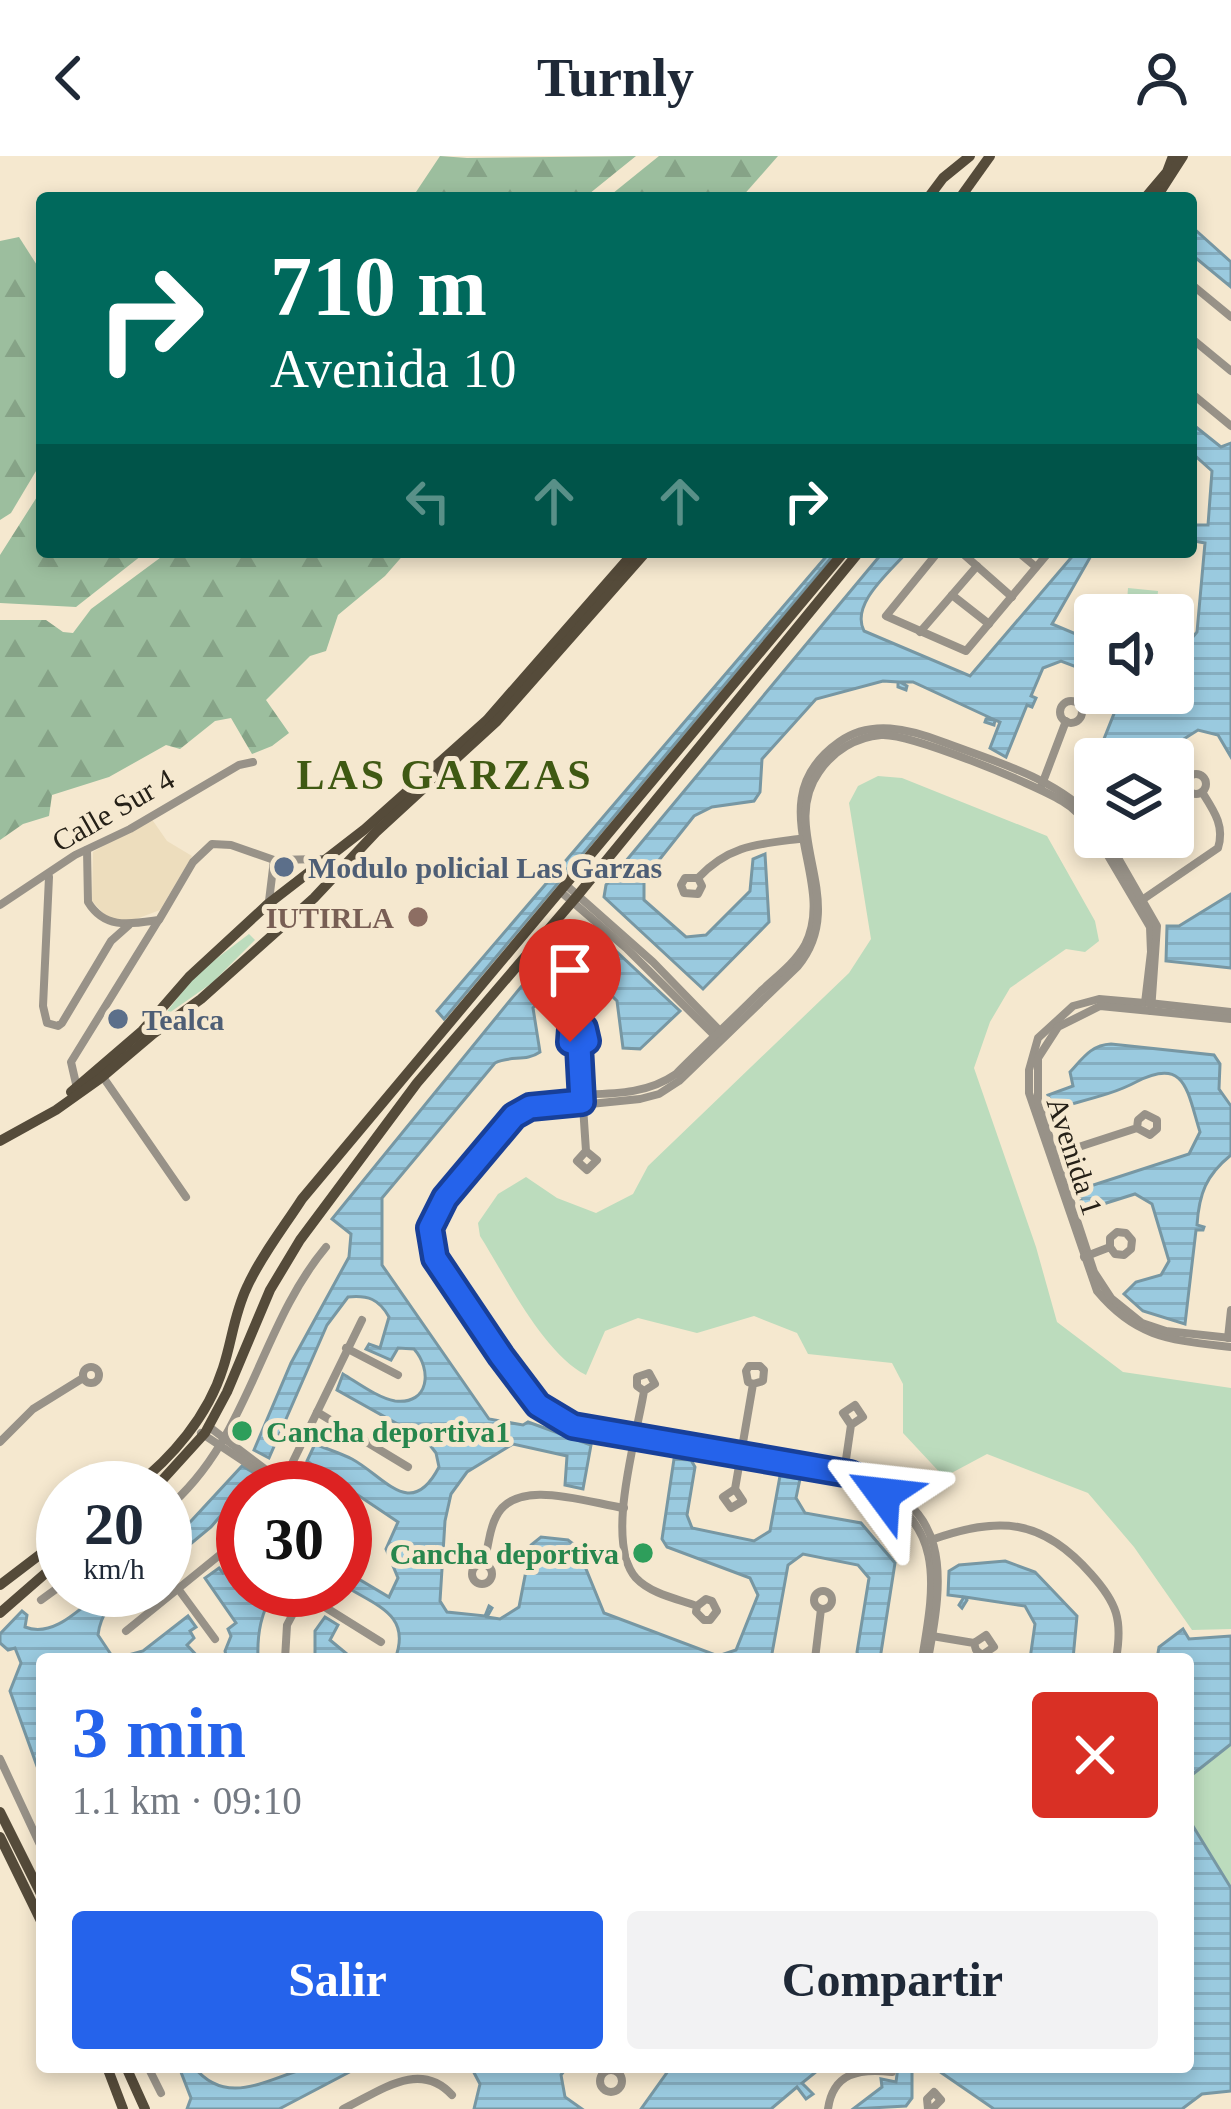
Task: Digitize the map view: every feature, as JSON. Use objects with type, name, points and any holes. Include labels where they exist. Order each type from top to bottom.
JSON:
[{"type":"main road","points":[[932,192],[966,156]]},
{"type":"main road","points":[[964,192],[990,156]]},
{"type":"main road","points":[[1150,192],[1173,156]]},
{"type":"main road","points":[[1160,192],[1183,156]]},
{"type":"main road","points":[[0,1138],[77,1088],[268,904],[370,826],[487,720],[629,558]]},
{"type":"main road","points":[[0,1138],[56,1110],[201,999],[497,721],[641,558]]},
{"type":"main road","points":[[164,1461],[195,1421],[224,1366],[231,1328],[249,1282],[302,1199],[839,558]]},
{"type":"main road","points":[[179,1461],[206,1430],[227,1392],[270,1290],[300,1240],[417,1083],[855,558]]},
{"type":"main road","points":[[249,922],[266,940]]},
{"type":"main road","points":[[0,1585],[36,1558]]},
{"type":"main road","points":[[0,1612],[36,1581]]},
{"type":"main road","points":[[0,1812],[36,1884]]},
{"type":"main road","points":[[0,1837],[36,1911]]},
{"type":"main road","points":[[108,2073],[123,2109]]},
{"type":"main road","points":[[129,2073],[145,2109]]},
{"type":"street","points":[[1197,289],[1231,317]]},
{"type":"street","points":[[1197,343],[1231,371]]},
{"type":"street","points":[[1197,398],[1231,426]]},
{"type":"street","points":[[933,558],[886,613],[887,619],[967,650],[1044,558]]},
{"type":"street","points":[[968,558],[1012,597]]},
{"type":"street","points":[[1025,558],[1036,567]]},
{"type":"street","points":[[920,632],[977,566]]},
{"type":"street","points":[[952,595],[989,624]]},
{"type":"street","points":[[928,623],[952,645]]},
{"type":"street","points":[[1041,787],[1066,721]]},
{"type":"street","points":[[926,1653],[937,1578],[929,1541],[889,1495],[843,1477],[584,1438],[563,1426],[531,1407],[425,1252],[424,1227],[431,1207],[516,1106],[534,1100],[630,1094],[671,1082],[798,966],[812,946],[820,903],[805,838],[807,804],[815,778],[834,755],[856,741],[884,735],[914,738],[1074,801]]},
{"type":"street","name":"Calle Sur 4","points":[[0,905],[87,850],[239,765],[253,762]]},
{"type":"street","points":[[1041,787],[1074,812]]},
{"type":"street","points":[[1141,901],[1218,848],[1221,829],[1202,792]]},
{"type":"street","points":[[698,878],[723,854],[805,838]]},
{"type":"street","points":[[77,1088],[71,1062],[176,888],[207,847],[231,845],[274,860],[322,860]]},
{"type":"street","points":[[87,850],[88,902],[105,920],[130,926],[159,920]]},
{"type":"street","points":[[1113,858],[1141,901],[1150,927],[1155,952],[1148,1007]]},
{"type":"street","points":[[268,904],[274,860]]},
{"type":"street","points":[[49,876],[43,1006],[47,1023],[62,1023],[111,941],[130,926]]},
{"type":"street","points":[[564,889],[720,1036]]},
{"type":"street","name":"Avenida 1","points":[[1229,1343],[1163,1338],[1117,1314],[1096,1291],[1029,1093],[1034,1048],[1073,1006],[1089,1001],[1231,1016]]},
{"type":"street","points":[[579,1046],[586,1150]]},
{"type":"street","points":[[103,1077],[186,1197]]},
{"type":"street","points":[[1053,1155],[1137,1128]]},
{"type":"street","points":[[192,1483],[222,1442],[278,1326],[326,1247]]},
{"type":"street","points":[[1086,1256],[1109,1247]]},
{"type":"street","points":[[1229,1343],[1231,1310]]},
{"type":"street","points":[[296,1461],[362,1320]]},
{"type":"street","points":[[346,1348],[398,1375]]},
{"type":"street","points":[[0,1442],[33,1404],[83,1378]]},
{"type":"street","points":[[735,1489],[753,1384]]},
{"type":"street","points":[[644,1391],[624,1508],[624,1557],[637,1579],[697,1606]]},
{"type":"street","points":[[317,1412],[408,1467]]},
{"type":"street","points":[[195,1421],[249,1461]]},
{"type":"street","points":[[843,1477],[851,1425]]},
{"type":"street","points":[[483,1564],[496,1517],[509,1501],[530,1495],[624,1508]]},
{"type":"street","points":[[929,1541],[984,1525],[1008,1525],[1052,1538],[1073,1553],[1117,1607],[1117,1653]]},
{"type":"street","points":[[192,1579],[216,1559]]},
{"type":"street","points":[[192,1608],[215,1639]]},
{"type":"street","points":[[816,1653],[820,1610]]},
{"type":"street","points":[[126,1631],[144,1617]]},
{"type":"street","points":[[285,1653],[291,1617]]},
{"type":"street","points":[[343,1617],[381,1642]]},
{"type":"street","points":[[929,1635],[974,1643]]},
{"type":"street","points":[[0,1759],[36,1837]]},
{"type":"street","points":[[151,2073],[161,2093]]},
{"type":"street","points":[[828,2109],[833,2087],[851,2073]]},
{"type":"street","points":[[343,2109],[416,2077],[442,2084],[452,2095]]},
{"type":"shaded area","points":[[151,818],[167,841],[192,856],[160,910],[131,921],[109,919],[92,901],[93,852]]},
{"type":"green space","points":[[440,156],[636,156],[591,192],[416,192]]},
{"type":"green space","points":[[659,156],[778,156],[746,192],[614,192]]},
{"type":"green space","points":[[19,237],[36,264],[36,471],[11,513],[0,520],[0,241]]},
{"type":"green space","points":[[36,498],[36,558],[138,558],[76,607],[0,603],[0,555]]},
{"type":"green space","points":[[160,558],[401,558],[338,615],[326,651],[310,656],[266,700],[289,733],[272,746],[252,754],[231,718],[215,721],[180,749],[166,745],[109,777],[52,795],[49,816],[23,824],[0,840],[0,620],[46,620],[73,633],[91,609]]},
{"type":"green space","points":[[1128,588],[1158,591],[1158,594],[1128,594]]},
{"type":"green space","points":[[878,776],[902,778],[1047,836],[1095,921],[1099,941],[1085,952],[1066,949],[1010,988],[990,1022],[974,1068],[1057,1322],[1123,1372],[1231,1388],[1231,1629],[1192,1630],[1134,1547],[1088,1493],[987,1454],[944,1477],[903,1433],[903,1384],[892,1363],[808,1354],[797,1333],[754,1316],[697,1333],[638,1318],[605,1331],[586,1375],[540,1332],[480,1236],[478,1223],[498,1194],[526,1177],[557,1198],[596,1213],[633,1194],[648,1166],[849,973],[871,939],[849,803],[858,786]]},
{"type":"green space","points":[[249,934],[255,940],[212,983],[162,1018],[196,974]]},
{"type":"green space","points":[[1231,1744],[1231,1888],[1194,1828],[1194,1773]]},
{"type":"water","points":[[1197,231],[1231,262],[1231,287],[1197,259]]},
{"type":"water","points":[[1197,428],[1221,447],[1231,443],[1231,757],[1218,735],[1198,730],[1185,738],[1104,738],[1114,714],[1194,714],[1194,636],[1205,543],[1197,542],[1197,525],[1208,525],[1212,471],[1197,457]]},
{"type":"water","points":[[825,558],[831,558],[444,1019],[437,1011]]},
{"type":"water","points":[[878,558],[901,558],[867,599],[862,610],[864,631],[970,676],[1071,558],[1090,558],[1052,624],[1074,633],[1074,666],[1061,661],[1043,668],[1031,696],[1036,698],[1032,707],[1027,705],[1006,757],[990,748],[1000,722],[913,682],[900,682],[906,690],[898,682],[883,681],[816,699],[762,759],[760,792],[754,801],[712,807],[694,816],[644,879],[644,900],[686,937],[706,935],[750,891],[753,859],[765,854],[769,922],[703,989],[604,897],[606,885]]},
{"type":"water","points":[[1231,894],[1231,968],[1166,961],[1167,926],[1179,926]]},
{"type":"water","points":[[578,926],[603,939],[680,1011],[640,1049],[623,1048],[617,1001],[605,989],[547,991],[533,1008],[540,1052],[495,1063],[382,1198],[382,1265],[489,1419],[528,1422],[591,1445],[583,1489],[565,1485],[567,1456],[513,1444],[467,1472],[451,1494],[445,1521],[440,1601],[447,1612],[485,1616],[489,1606],[487,1617],[500,1619],[519,1607],[531,1545],[541,1537],[568,1540],[577,1547],[604,1613],[710,1653],[397,1653],[399,1632],[388,1614],[372,1602],[372,1587],[389,1597],[398,1578],[386,1549],[398,1522],[372,1505],[372,1473],[408,1493],[429,1483],[439,1467],[426,1440],[337,1390],[343,1374],[395,1401],[407,1401],[421,1392],[424,1366],[414,1349],[398,1348],[391,1360],[366,1349],[369,1344],[380,1348],[389,1317],[377,1302],[348,1297],[327,1325],[269,1458],[254,1450],[291,1363],[349,1257],[351,1234],[332,1219],[569,928]]},
{"type":"water","points":[[1111,1044],[1214,1055],[1220,1064],[1219,1089],[1231,1106],[1231,1155],[1215,1170],[1202,1195],[1197,1225],[1204,1227],[1196,1230],[1185,1324],[1143,1311],[1124,1294],[1136,1282],[1161,1275],[1169,1261],[1152,1204],[1135,1194],[1084,1210],[1078,1190],[1189,1154],[1200,1132],[1182,1082],[1165,1073],[1153,1075],[1054,1109],[1048,1095],[1073,1086],[1070,1072],[1079,1062]]},
{"type":"water","points":[[315,1444],[355,1461],[307,1461]]},
{"type":"water","points":[[674,1459],[691,1460],[695,1467],[687,1515],[692,1528],[754,1541],[770,1531],[780,1476],[800,1479],[796,1498],[805,1513],[861,1523],[895,1563],[881,1653],[857,1652],[869,1578],[858,1565],[803,1554],[788,1565],[772,1653],[727,1653],[736,1650],[758,1595],[750,1578],[667,1547],[662,1539]]},
{"type":"water","points":[[216,1494],[216,1521],[192,1543],[192,1520]]},
{"type":"water","points":[[1005,1561],[1035,1572],[1077,1616],[1074,1653],[1031,1653],[1035,1624],[1025,1606],[965,1597],[962,1608],[964,1597],[948,1595],[949,1571],[959,1565]]},
{"type":"water","points":[[216,1570],[216,1594],[205,1578]]},
{"type":"water","points":[[22,1611],[27,1615],[25,1627],[36,1630],[69,1617],[104,1617],[98,1635],[110,1653],[36,1653],[36,1763],[10,1691],[21,1663],[15,1648],[8,1650],[0,1643],[0,1634]]},
{"type":"water","points":[[187,1617],[196,1627],[190,1631],[194,1638],[187,1645],[194,1653],[136,1653]]},
{"type":"water","points":[[232,1617],[263,1617],[258,1653],[226,1653],[231,1636],[228,1629],[236,1623]]},
{"type":"water","points":[[325,1617],[338,1625],[330,1640],[346,1653],[315,1653],[315,1631]]},
{"type":"water","points":[[1183,1629],[1189,1639],[1231,1636],[1231,1744],[1194,1773],[1194,1653],[1158,1653],[1159,1647]]},
{"type":"water","points":[[1194,1828],[1231,1888],[1231,2091],[1202,2094],[1182,2109],[994,2109],[942,2073],[1194,2073]]},
{"type":"water","points":[[181,2073],[200,2073],[221,2086],[235,2088],[292,2073],[348,2073],[279,2109],[187,2109],[191,2098]]},
{"type":"water","points":[[474,2073],[562,2073],[565,2097],[582,2109],[474,2109],[480,2084]]},
{"type":"water","points":[[667,2073],[814,2073],[802,2083],[813,2094],[806,2099],[797,2087],[771,2109],[641,2109]]},
{"type":"water","points":[[897,2073],[912,2073],[912,2098],[906,2106],[853,2109],[882,2087],[881,2079],[896,2082]]},
{"type":"place","name":"Modulo policial Las Garzas","points":[[284,867]]},
{"type":"place","name":"IUTIRLA","points":[[418,917]]},
{"type":"place","name":"Tealca","points":[[118,1019]]},
{"type":"place","name":"Cancha deportiva1","points":[[242,1431]]},
{"type":"place","name":"Cancha deportiva","points":[[643,1553]]},
{"type":"district","name":"LAS GARZAS","points":[[445,775]]},
{"type":"route","points":[[570,1042],[571,1029],[584,1028],[587,1041],[579,1046],[582,1102],[520,1111],[445,1198],[430,1228],[435,1258],[501,1356],[545,1411],[592,1433],[850,1474],[891,1492],[887,1497],[883,1494]]}]
